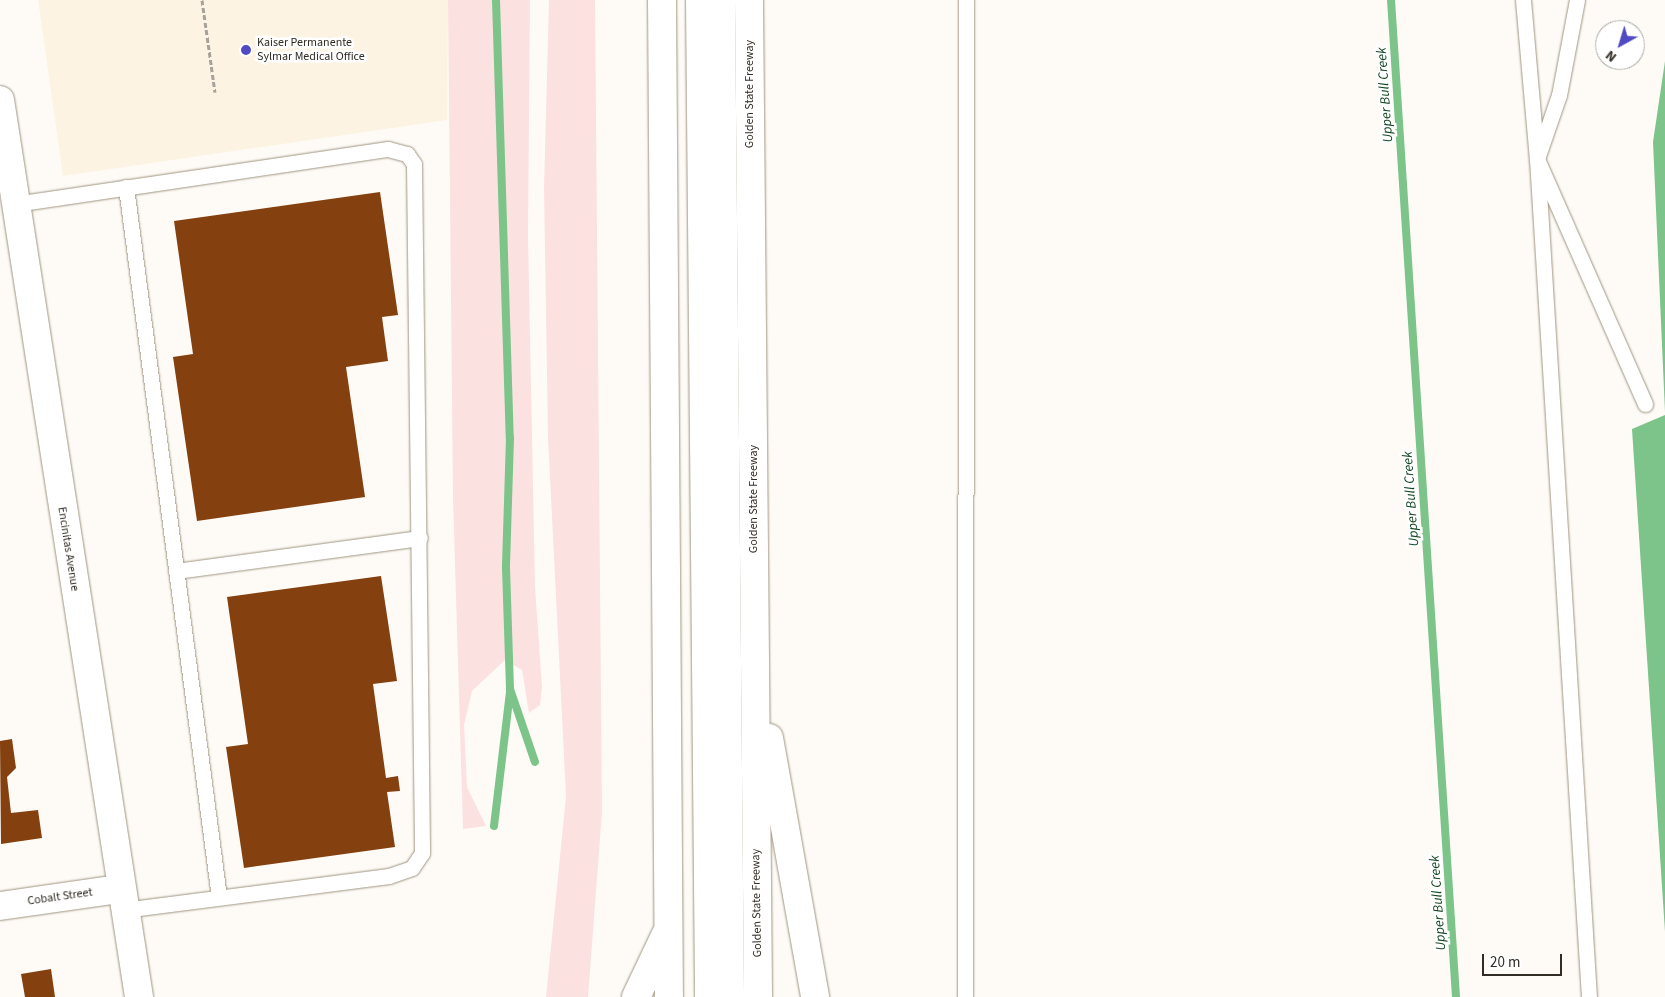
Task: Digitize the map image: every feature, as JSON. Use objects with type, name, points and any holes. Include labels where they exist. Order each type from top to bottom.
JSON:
[{"type":"main road","points":[[662,0],[669,997]]},
{"type":"main road","points":[[700,0],[709,997]]},
{"type":"main road","points":[[721,0],[730,997]]},
{"type":"main road","name":"Golden State Freeway","points":[[750,0],[758,997]]},
{"type":"main road","name":"Encinitas Avenue","points":[[0,100],[138,997]]},
{"type":"main road","points":[[755,658],[815,997]]},
{"type":"main road","name":"Cobalt Street","points":[[0,906],[122,899]]},
{"type":"main road","points":[[636,997],[668,930]]},
{"type":"lane","points":[[965,997],[966,0]]},
{"type":"lane","points":[[1523,0],[1537,159],[1589,997]]},
{"type":"lane","points":[[1577,0],[1559,95],[1537,159],[1646,404]]},
{"type":"lane","points":[[15,204],[388,149],[407,154],[414,164],[420,538],[422,853],[412,868],[389,876],[219,897],[122,899]]},
{"type":"lane","points":[[126,187],[219,897]]},
{"type":"lane","points":[[176,571],[420,538]]},
{"type":"path","points":[[202,0],[215,92]]},
{"type":"shaded area","name":"Kaiser Permanente Sylmar Medical Office","points":[[38,0],[448,0],[447,120],[63,176]]},
{"type":"shaded area","points":[[448,0],[530,0],[528,235],[535,587],[542,687],[540,705],[529,713],[522,670],[505,660],[472,691],[464,725],[467,787],[486,826],[463,829],[453,498]]},
{"type":"shaded area","points":[[549,0],[595,0],[602,812],[588,997],[546,997],[566,796],[548,437],[544,188]]},
{"type":"shaded area","points":[[1665,61],[1665,412],[1653,142]]},
{"type":"shaded area","points":[[1665,415],[1665,932],[1632,429]]},
{"type":"building","points":[[380,192],[398,315],[382,317],[388,361],[346,367],[365,497],[197,521],[173,357],[193,354],[174,221]]},
{"type":"building","points":[[381,576],[397,681],[373,684],[386,778],[398,776],[400,791],[387,792],[395,847],[244,868],[226,747],[248,744],[227,597]]},
{"type":"building","points":[[12,739],[16,768],[7,777],[11,813],[38,810],[42,838],[1,844],[0,741]]},
{"type":"building","points":[[51,969],[55,997],[25,997],[21,974]]},
{"type":"waterway","points":[[496,0],[510,438],[506,568],[510,689],[535,762]]},
{"type":"waterway","name":"Upper Bull Creek","points":[[1391,0],[1456,997]]},
{"type":"waterway","points":[[494,826],[510,691]]},
{"type":"place","name":"Kaiser Permanente Sylmar Medical Office","points":[[246,50]]}]
